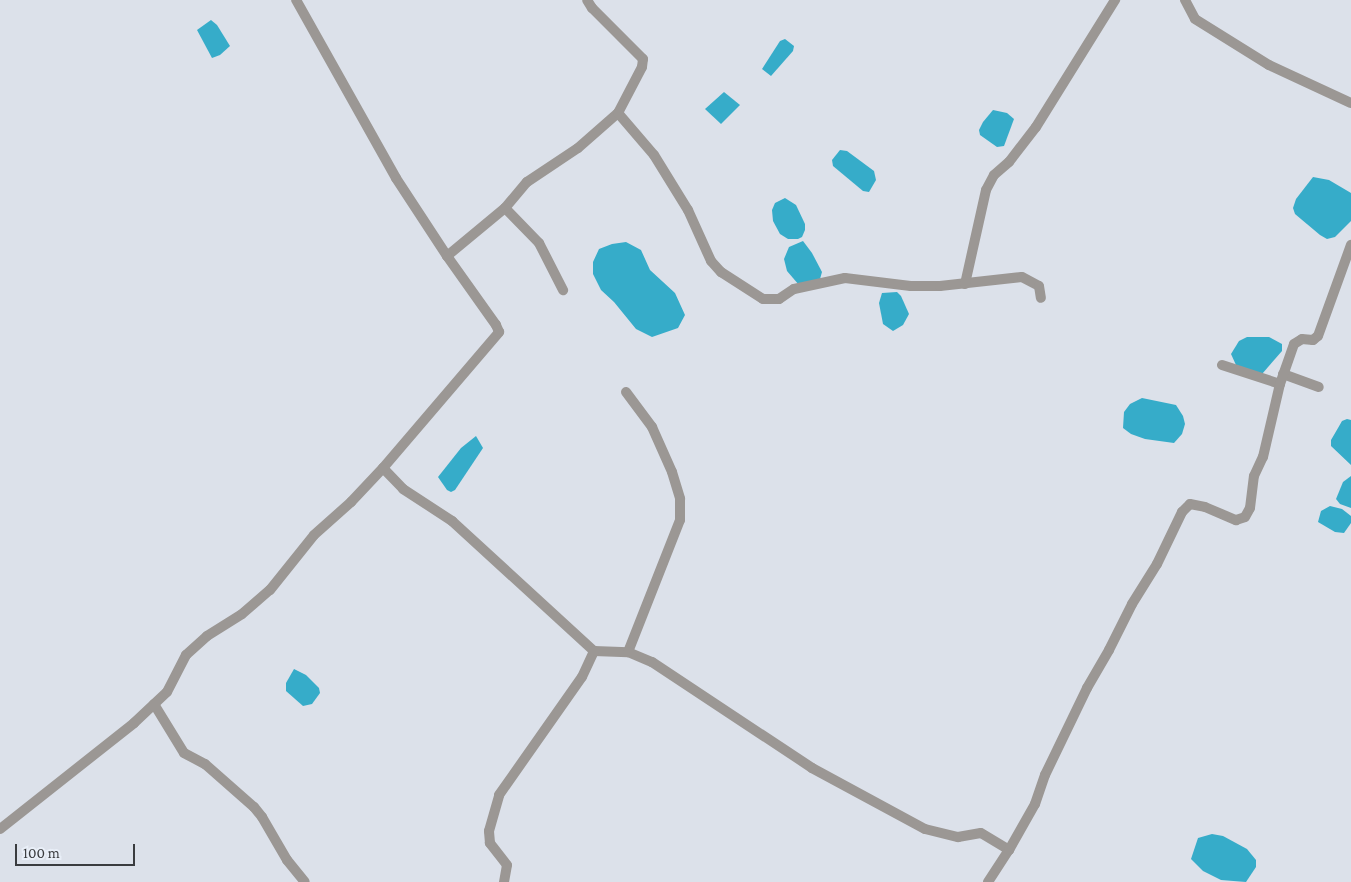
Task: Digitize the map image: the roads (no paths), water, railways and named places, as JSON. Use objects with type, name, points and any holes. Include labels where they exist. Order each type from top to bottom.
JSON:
[{"type":"street","points":[[0,829],[61,779],[102,750],[154,704],[167,692],[186,655],[207,636],[242,614],[270,590],[314,535],[351,502],[383,468],[499,332],[396,178],[296,0]]},
{"type":"street","points":[[447,256],[505,208],[526,182],[578,148],[618,113],[642,67],[643,58],[592,8],[588,0]]},
{"type":"street","points":[[965,284],[986,190],[994,175],[1009,162],[1036,127],[1115,0]]},
{"type":"street","points":[[1185,0],[1195,19],[1269,65],[1351,103]]},
{"type":"street","points":[[618,113],[654,155],[688,210],[711,261],[721,272],[763,300],[779,300],[794,289],[845,278],[911,286],[965,284],[1022,277],[1039,286],[1041,298]]},
{"type":"street","points":[[505,208],[539,243],[563,290]]},
{"type":"street","points":[[988,882],[1009,850],[1034,804],[1045,775],[1087,688],[1132,604],[1158,564],[1182,512],[1190,504],[1205,506],[1236,520],[1245,517],[1250,508],[1254,476],[1263,457],[1281,379],[1294,344],[1302,339],[1313,340],[1318,336],[1351,245]]},
{"type":"street","points":[[1222,365],[1319,387]]},
{"type":"street","points":[[626,392],[652,427],[672,472],[680,500],[680,520],[628,652]]},
{"type":"street","points":[[383,468],[404,489],[452,521],[594,650],[628,652],[652,662],[812,768],[925,829],[958,837],[981,833],[1009,850]]},
{"type":"street","points":[[504,882],[507,865],[490,843],[489,831],[499,795],[582,677],[594,650]]},
{"type":"street","points":[[154,704],[184,753],[205,764],[254,807],[287,860],[305,882]]},
{"type":"water","points":[[211,20],[217,25],[230,46],[220,55],[212,58],[197,30]]},
{"type":"water","points":[[785,39],[794,46],[793,51],[771,76],[762,69],[780,41]]},
{"type":"water","points":[[724,92],[740,105],[721,124],[705,109]]},
{"type":"water","points":[[993,110],[1007,113],[1014,119],[1004,146],[997,147],[980,135],[979,130],[983,122]]},
{"type":"water","points":[[840,150],[847,151],[874,171],[876,180],[869,192],[863,191],[833,166],[832,160]]},
{"type":"water","points":[[1313,177],[1329,180],[1351,193],[1351,221],[1335,237],[1327,239],[1320,235],[1295,214],[1293,208],[1296,199]]},
{"type":"water","points":[[785,198],[796,205],[805,224],[802,237],[798,239],[788,239],[780,234],[773,221],[772,210],[775,203]]},
{"type":"water","points":[[803,241],[822,272],[820,279],[799,285],[787,271],[784,259],[789,247]]},
{"type":"water","points":[[626,242],[641,250],[650,270],[675,293],[685,315],[678,328],[652,337],[636,329],[614,302],[601,290],[593,274],[593,262],[599,249],[612,244]]},
{"type":"water","points":[[897,292],[901,296],[909,314],[903,325],[893,331],[883,324],[879,303],[882,293]]},
{"type":"water","points":[[1247,337],[1269,337],[1282,344],[1282,351],[1262,374],[1236,365],[1231,354],[1239,341]]},
{"type":"water","points":[[1142,398],[1176,405],[1183,416],[1185,424],[1182,434],[1174,443],[1145,439],[1131,434],[1123,428],[1124,412],[1130,404]]},
{"type":"water","points":[[1351,420],[1351,465],[1331,446],[1331,440],[1342,421]]},
{"type":"water","points":[[476,436],[483,448],[455,490],[451,492],[447,490],[438,477],[461,448]]},
{"type":"water","points":[[1351,476],[1351,508],[1340,504],[1336,499],[1343,482]]},
{"type":"water","points":[[1330,506],[1342,509],[1351,516],[1351,523],[1344,533],[1335,532],[1318,522],[1321,511]]},
{"type":"water","points":[[294,669],[306,675],[319,688],[320,693],[312,704],[303,706],[286,691],[286,683]]},
{"type":"water","points":[[1212,834],[1223,836],[1247,849],[1256,860],[1256,867],[1246,882],[1221,880],[1203,871],[1191,859],[1198,838]]}]
